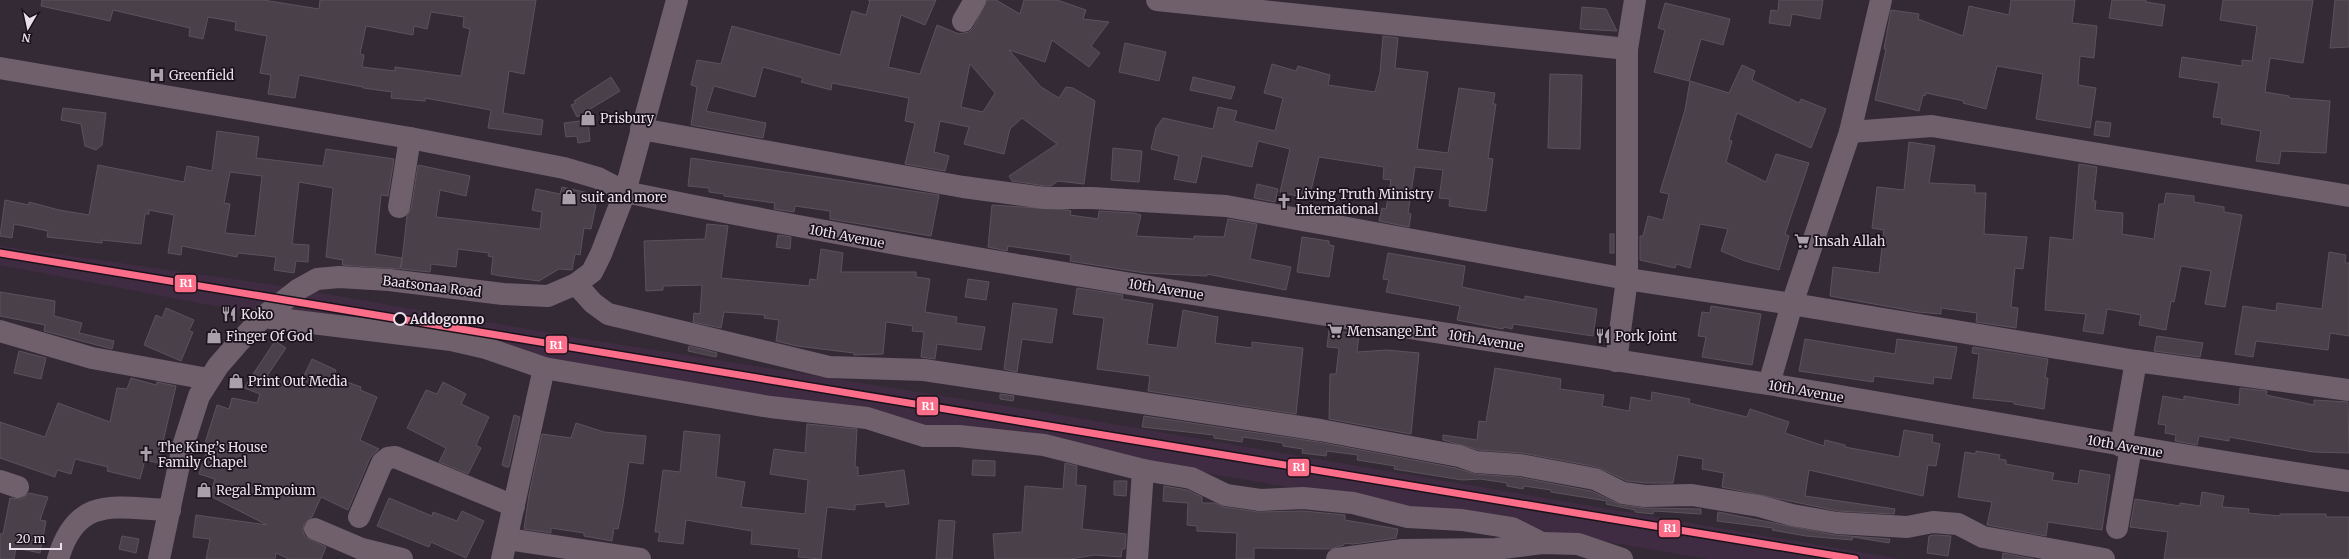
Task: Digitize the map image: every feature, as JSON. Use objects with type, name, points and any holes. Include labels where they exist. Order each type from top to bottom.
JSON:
[{"type":"street","name":"Baatsonaa Road","points":[[159,559],[183,446],[199,396],[208,379],[218,366],[263,317],[299,289],[317,279],[339,278],[389,280],[503,294],[548,296],[576,284],[592,272],[601,254],[625,192],[677,0]]},
{"type":"street","points":[[963,21],[974,0]]},
{"type":"street","points":[[1157,0],[1627,49]]},
{"type":"street","points":[[1616,361],[1627,279],[1627,49],[1635,0]]},
{"type":"street","points":[[1769,384],[1792,304],[1850,132],[1881,0]]},
{"type":"street","name":"10th Avenue","points":[[0,68],[410,138],[564,168],[598,178],[625,192],[910,248],[1616,361],[1769,384],[2126,446],[2349,481]]},
{"type":"street","points":[[1850,132],[1932,126],[2349,196]]},
{"type":"street","points":[[641,130],[963,187],[1045,198],[1092,198],[1226,206],[1627,279],[1792,304],[2136,361],[2349,390]]},
{"type":"street","points":[[399,207],[410,138]]},
{"type":"street","points":[[576,284],[593,303],[608,314],[829,367],[924,370],[1320,430],[1459,456],[1476,462],[1520,464],[1595,479],[1623,493],[1692,495],[1759,506],[1792,515],[1836,523],[1907,527],[1933,522],[1958,524],[1984,537],[2104,559]]},
{"type":"street","points":[[263,317],[451,340],[486,348],[544,368],[770,407],[867,418],[924,436],[959,436],[1044,445],[1143,470],[1191,478],[1226,495],[1260,500],[1303,498],[1353,503],[1408,516],[1462,520],[1512,528],[1542,543]]},
{"type":"street","points":[[0,331],[92,358],[208,379]]},
{"type":"street","points":[[2117,528],[2136,361]]},
{"type":"street","points":[[544,368],[505,549],[640,559]]},
{"type":"street","points":[[359,517],[382,463],[388,458],[395,457],[514,506]]},
{"type":"street","points":[[1137,559],[1143,470]]},
{"type":"street","points":[[58,559],[68,534],[82,516],[91,511],[104,507],[170,510]]},
{"type":"street","points":[[315,529],[358,554],[402,559]]},
{"type":"street","points":[[1337,559],[1496,549],[1542,543],[1578,544],[1622,559]]},
{"type":"shaded area","points":[[0,246],[274,285],[585,339],[1031,410],[1900,559],[1708,559],[1014,440],[257,314],[0,265]]},
{"type":"building","points":[[42,0],[263,0],[319,9],[320,0],[536,0],[524,74],[509,71],[503,113],[543,120],[541,135],[488,128],[491,110],[425,98],[425,101],[391,98],[392,92],[363,88],[299,75],[295,98],[268,94],[271,75],[260,73],[267,36],[235,30],[236,22],[208,17],[203,39],[189,36],[190,28],[113,10],[110,21],[41,6]],"holes":[[[431,12],[464,17],[463,27],[470,29],[461,76],[395,67],[395,71],[362,67],[364,55],[360,54],[366,26],[413,35],[414,26],[427,29]]]},
{"type":"building","points":[[868,0],[936,0],[925,25],[901,15],[888,67],[920,74],[937,25],[959,34],[969,32],[974,27],[987,0],[996,0],[1020,14],[1024,0],[1057,0],[1086,10],[1083,19],[1109,22],[1091,46],[1100,53],[1089,67],[1052,40],[1045,62],[1009,50],[1041,87],[1059,98],[1066,87],[1073,88],[1095,101],[1084,184],[1058,181],[1051,186],[1046,186],[1012,181],[1009,176],[1057,144],[1022,118],[1010,129],[1004,154],[964,144],[969,127],[940,121],[934,152],[949,156],[945,171],[905,164],[915,123],[905,121],[909,98],[832,83],[831,90],[801,82],[803,78],[763,67],[755,97],[714,86],[706,111],[766,123],[763,138],[691,125],[697,87],[691,85],[697,60],[721,64],[732,26],[840,55],[852,11],[866,15],[870,1]],"holes":[[[970,64],[995,93],[983,112],[961,107]]]},
{"type":"building","points":[[1779,0],[1823,0],[1820,19],[1792,14],[1790,26],[1769,23],[1771,10],[1778,11]]},
{"type":"building","points":[[2011,0],[2075,0],[2072,23],[2097,26],[2094,58],[2080,56],[2078,85],[2096,88],[2090,128],[2036,119],[2043,74],[1997,66],[1986,109],[1963,103],[1964,101],[1926,93],[1925,96],[1923,95],[1919,111],[1875,100],[1886,49],[1884,49],[1891,10],[1919,14],[1918,19],[1963,36],[1969,6],[2009,15]]},
{"type":"building","points":[[2112,0],[2146,0],[2146,2],[2165,5],[2162,26],[2109,18]]},
{"type":"building","points":[[2223,0],[2313,0],[2303,63],[2270,58],[2265,92],[2289,96],[2289,98],[2330,101],[2326,153],[2281,151],[2279,164],[2256,161],[2261,131],[2221,124],[2222,118],[2213,117],[2219,83],[2179,77],[2182,57],[2242,66],[2242,60],[2252,61],[2257,26],[2220,20]]},
{"type":"building","points":[[2335,0],[2349,0],[2349,47],[2330,48]]},
{"type":"building","points":[[1665,3],[1730,19],[1723,45],[1701,39],[1689,81],[1654,72],[1665,30],[1658,28]]},
{"type":"building","points":[[1582,7],[1606,9],[1617,31],[1580,29]]},
{"type":"building","points":[[1383,36],[1398,38],[1395,68],[1428,72],[1417,149],[1448,153],[1459,88],[1495,93],[1493,104],[1496,104],[1488,158],[1493,159],[1486,211],[1449,206],[1450,199],[1439,198],[1443,170],[1415,167],[1408,213],[1411,214],[1409,227],[1379,221],[1382,208],[1386,209],[1391,180],[1383,179],[1384,167],[1319,157],[1309,199],[1280,192],[1290,149],[1258,141],[1252,167],[1202,156],[1196,183],[1174,179],[1179,156],[1151,149],[1156,128],[1163,118],[1213,129],[1218,107],[1237,111],[1234,121],[1275,131],[1283,98],[1264,93],[1272,64],[1296,71],[1298,66],[1330,75],[1328,85],[1375,92],[1380,73]]},
{"type":"building","points":[[1125,43],[1166,52],[1159,81],[1119,72]]},
{"type":"building","points":[[1742,65],[1755,71],[1752,80],[1799,103],[1801,99],[1826,109],[1811,148],[1737,113],[1729,140],[1732,141],[1726,162],[1766,182],[1776,154],[1809,163],[1785,234],[1789,236],[1779,270],[1745,261],[1721,251],[1728,229],[1700,224],[1690,268],[1676,264],[1675,268],[1640,260],[1640,236],[1643,236],[1648,216],[1663,220],[1669,194],[1660,192],[1685,110],[1690,81],[1729,93]]},
{"type":"building","points":[[1550,74],[1582,75],[1580,149],[1548,148]]},
{"type":"building","points":[[611,77],[620,91],[577,117],[571,105],[576,103],[574,101]]},
{"type":"building","points":[[1193,77],[1235,87],[1231,99],[1190,90]]},
{"type":"building","points":[[63,108],[106,113],[102,145],[96,150],[85,146],[81,124],[61,120]]},
{"type":"building","points":[[588,120],[590,141],[578,143],[577,136],[566,137],[564,123]]},
{"type":"building","points":[[2096,121],[2111,123],[2109,137],[2094,135]]},
{"type":"building","points":[[217,131],[259,137],[256,158],[323,166],[326,149],[394,159],[388,196],[381,195],[375,254],[402,258],[400,269],[342,265],[343,260],[326,257],[333,188],[299,182],[292,244],[309,245],[308,262],[296,261],[294,273],[274,270],[276,257],[238,253],[237,257],[182,246],[181,255],[168,253],[174,215],[149,210],[149,214],[145,214],[141,244],[102,240],[102,243],[47,237],[48,231],[14,224],[12,238],[0,236],[5,200],[29,205],[29,202],[59,210],[89,215],[98,165],[184,182],[187,166],[212,171]],"holes":[[[230,172],[262,176],[255,236],[225,233],[230,204],[224,203]]]},
{"type":"building","points":[[1909,142],[1935,146],[1929,183],[1975,185],[1975,193],[1986,193],[1984,234],[2027,237],[2023,269],[2015,268],[2011,307],[2018,308],[2016,328],[1976,322],[1977,313],[1941,308],[1941,314],[1918,312],[1830,296],[1833,267],[1879,273],[1884,230],[1872,228],[1877,187],[1904,190]]},
{"type":"building","points":[[1113,148],[1142,151],[1139,182],[1111,180]]},
{"type":"building","points":[[691,158],[939,195],[931,236],[830,219],[830,211],[795,206],[794,212],[774,209],[775,203],[724,196],[724,194],[709,192],[709,188],[688,186]]},
{"type":"building","points":[[2079,164],[2097,167],[2093,201],[2096,201],[2095,210],[2123,213],[2122,234],[2154,239],[2159,204],[2164,204],[2166,193],[2194,196],[2194,202],[2224,207],[2224,212],[2242,215],[2225,307],[2205,304],[2211,271],[2181,266],[2174,302],[2171,301],[2166,330],[2139,325],[2141,315],[2107,309],[2103,334],[2083,331],[2086,314],[2045,310],[2050,237],[2073,240]]},
{"type":"building","points":[[418,165],[470,176],[466,196],[440,190],[436,217],[540,229],[542,212],[532,210],[536,189],[560,194],[562,187],[593,194],[591,204],[596,205],[591,229],[584,228],[580,255],[575,254],[572,270],[559,269],[539,281],[501,276],[491,274],[493,257],[488,256],[489,253],[458,249],[456,267],[431,264],[430,272],[401,269],[407,216],[411,209]]},
{"type":"building","points":[[1257,184],[1278,189],[1275,202],[1254,198]]},
{"type":"building","points":[[992,205],[1068,210],[1071,211],[1070,215],[1098,219],[1099,211],[1134,213],[1141,215],[1136,236],[1194,239],[1194,236],[1224,237],[1228,219],[1257,224],[1250,259],[1291,267],[1286,290],[1207,274],[1207,276],[1145,273],[1070,261],[1071,255],[1008,246],[1007,251],[988,247]]},
{"type":"building","points":[[707,224],[728,226],[721,278],[809,286],[810,279],[817,280],[821,249],[843,253],[841,272],[916,272],[916,277],[930,279],[925,312],[957,317],[956,323],[985,327],[981,350],[937,344],[935,359],[921,357],[924,332],[912,331],[913,326],[886,322],[883,354],[854,355],[854,353],[797,346],[776,341],[779,320],[764,318],[765,315],[724,312],[721,328],[693,322],[694,313],[700,314],[702,285],[663,286],[663,290],[646,291],[644,241],[705,239]]},
{"type":"building","points":[[1610,234],[1614,234],[1614,253],[1610,253]]},
{"type":"building","points":[[778,235],[791,237],[790,249],[776,247]]},
{"type":"building","points":[[1302,237],[1329,241],[1329,245],[1334,246],[1329,277],[1297,272]]},
{"type":"building","points":[[2329,252],[2346,255],[2345,263],[2349,263],[2349,336],[2330,333],[2328,350],[2256,341],[2253,357],[2235,354],[2243,306],[2276,311],[2277,303],[2322,309]]},
{"type":"building","points":[[1388,253],[1465,266],[1462,287],[1525,300],[1525,296],[1597,309],[1593,336],[1513,324],[1512,329],[1504,327],[1503,329],[1457,320],[1460,306],[1386,292],[1389,280],[1383,279]]},
{"type":"building","points":[[968,279],[989,282],[986,300],[965,297]]},
{"type":"building","points":[[1077,288],[1123,295],[1122,299],[1153,304],[1147,344],[1177,348],[1183,310],[1218,317],[1215,343],[1252,348],[1252,342],[1303,348],[1296,414],[1148,391],[1150,376],[1097,369],[1104,318],[1073,314]]},
{"type":"building","points":[[0,292],[55,301],[54,316],[82,323],[79,333],[114,341],[112,349],[44,331],[45,325],[0,316]]},
{"type":"building","points":[[1013,303],[1057,309],[1052,343],[1022,339],[1017,372],[1004,369]]},
{"type":"building","points":[[1711,306],[1761,314],[1752,365],[1702,357],[1706,337],[1698,336],[1702,312],[1710,313]]},
{"type":"building","points":[[166,308],[194,320],[189,331],[193,332],[181,361],[144,345],[156,315],[162,318]]},
{"type":"building","points":[[1329,330],[1359,334],[1357,352],[1387,350],[1419,353],[1411,434],[1329,419],[1330,374],[1336,374],[1339,348],[1327,347]]},
{"type":"building","points":[[2157,336],[2203,343],[2200,357],[2154,351]]},
{"type":"building","points":[[1805,339],[1895,354],[1897,339],[1957,347],[1951,379],[1934,377],[1933,384],[1874,376],[1873,382],[1799,371]]},
{"type":"building","points":[[275,341],[286,348],[267,376],[300,384],[312,359],[336,370],[333,377],[361,387],[360,390],[377,397],[360,440],[379,449],[370,458],[348,510],[321,497],[312,517],[304,524],[303,531],[305,537],[326,547],[321,559],[289,559],[276,553],[275,559],[206,559],[210,539],[193,537],[196,515],[267,525],[210,496],[215,479],[199,474],[208,447],[204,446],[217,405],[229,409],[232,398],[257,403],[260,394],[244,388]]},
{"type":"building","points":[[689,346],[717,353],[716,357],[688,351]]},
{"type":"building","points":[[1973,347],[2048,359],[2045,378],[2048,378],[2044,409],[2014,404],[2014,402],[1973,398],[1979,354],[1972,353]]},
{"type":"building","points":[[19,351],[46,358],[41,379],[14,373]]},
{"type":"building","points":[[1495,368],[1561,379],[1560,389],[1604,395],[1602,406],[1629,411],[1631,397],[1651,401],[1652,392],[1690,399],[1689,403],[1747,417],[1750,409],[1789,422],[1785,433],[1824,446],[1825,440],[1845,445],[1845,447],[1899,457],[1904,430],[1933,435],[1932,442],[1940,444],[1936,466],[1928,465],[1923,496],[1809,470],[1805,496],[1895,509],[1894,514],[1838,511],[1722,487],[1724,473],[1702,469],[1703,459],[1678,455],[1673,483],[1646,483],[1627,481],[1597,467],[1522,453],[1479,450],[1443,440],[1443,435],[1477,440],[1479,421],[1486,422]]},
{"type":"building","points":[[131,378],[156,385],[157,382],[176,386],[158,463],[145,460],[140,479],[107,471],[108,467],[75,459],[71,474],[57,470],[55,477],[0,458],[0,422],[45,437],[58,403],[110,422],[117,388],[127,389]]},
{"type":"building","points":[[443,382],[466,394],[461,404],[489,417],[476,445],[481,448],[468,474],[439,462],[446,448],[407,428],[426,390],[437,394]]},
{"type":"building","points":[[2240,388],[2267,391],[2266,395],[2314,405],[2314,400],[2348,402],[2349,453],[2313,452],[2229,437],[2229,441],[2199,436],[2197,445],[2175,441],[2176,435],[2165,433],[2166,425],[2158,424],[2163,396],[2184,400],[2184,396],[2239,405]]},
{"type":"building","points":[[1000,394],[1014,396],[1013,401],[1000,399]]},
{"type":"building","points":[[514,415],[520,417],[509,467],[506,467],[502,465]]},
{"type":"building","points":[[1144,416],[1318,442],[1456,468],[1475,474],[1518,477],[1591,491],[1621,505],[1645,508],[1701,509],[1701,514],[1654,511],[1653,514],[1635,512],[1635,510],[1606,504],[1607,501],[1551,492],[1551,490],[1524,486],[1523,489],[1507,486],[1507,483],[1480,479],[1462,480],[1394,469],[1395,466],[1357,460],[1358,455],[1327,451],[1326,456],[1302,453],[1303,449],[1283,446],[1283,443],[1243,437],[1242,442],[1214,438],[1214,435],[1142,427]]},
{"type":"building","points":[[576,423],[604,432],[646,436],[643,464],[629,462],[618,529],[614,528],[612,541],[584,536],[584,533],[551,528],[551,533],[524,529],[529,495],[542,434],[571,438]]},
{"type":"building","points":[[807,424],[857,429],[855,467],[858,467],[858,476],[904,470],[909,504],[886,507],[885,502],[855,505],[855,510],[827,507],[821,559],[798,557],[799,549],[751,544],[752,531],[686,520],[683,544],[658,541],[660,532],[655,532],[663,470],[680,472],[684,431],[720,435],[716,477],[745,482],[741,507],[805,514],[808,480],[770,474],[774,449],[805,453]]},
{"type":"building","points":[[1976,451],[2000,455],[1999,459],[2006,460],[2006,464],[2054,473],[2052,480],[2078,484],[2080,470],[2110,475],[2102,530],[2048,522],[2046,536],[1987,525],[1992,502],[1958,497],[1965,452],[1976,454]]},
{"type":"building","points":[[973,460],[995,461],[995,476],[972,475]]},
{"type":"building","points":[[1065,463],[1077,466],[1076,485],[1086,486],[1082,529],[1126,534],[1125,549],[1122,549],[1121,557],[1095,555],[1070,559],[995,559],[993,534],[1022,532],[1025,486],[1063,489]]},
{"type":"building","points":[[1114,481],[1127,481],[1126,496],[1114,495]]},
{"type":"building","points":[[1164,486],[1187,490],[1202,497],[1202,503],[1215,503],[1224,507],[1258,512],[1303,511],[1345,515],[1345,520],[1398,529],[1396,538],[1353,544],[1344,543],[1344,545],[1330,549],[1254,548],[1254,559],[1236,559],[1237,533],[1197,531],[1197,526],[1187,525],[1188,503],[1163,501]]},
{"type":"building","points":[[2202,492],[2224,496],[2222,507],[2249,509],[2248,513],[2280,516],[2280,514],[2326,514],[2326,517],[2349,517],[2349,559],[2164,559],[2168,532],[2130,527],[2135,499],[2180,506],[2180,503],[2200,506]]},
{"type":"building","points":[[29,493],[48,497],[40,520],[46,521],[40,553],[16,548],[14,559],[0,559],[0,534],[3,534],[10,498],[21,499]]},
{"type":"building","points":[[389,498],[432,516],[433,512],[457,521],[462,511],[484,521],[466,558],[431,542],[429,547],[377,526]]},
{"type":"building","points":[[1718,512],[1835,535],[1890,539],[1889,543],[1853,537],[1852,540],[1806,536],[1772,530],[1773,528],[1717,521]]},
{"type":"building","points":[[939,520],[955,521],[952,559],[936,559]]},
{"type":"building","points":[[122,536],[139,539],[136,553],[119,549]]},
{"type":"building","points":[[1929,536],[1951,536],[1948,556],[1927,553]]},
{"type":"building","points":[[2003,553],[2034,559],[2002,559]]},
{"type":"transit line","name":"R1","points":[[0,253],[1855,559]]},
{"type":"place","name":"Greenfield","points":[[157,75]]},
{"type":"place","name":"Prisbury","points":[[588,118]]},
{"type":"place","name":"suit and more","points":[[569,197]]},
{"type":"place","name":"Living Truth Ministry International","points":[[1284,201]]},
{"type":"place","name":"Insah Allah","points":[[1802,241]]},
{"type":"place","name":"Koko","points":[[229,314]]},
{"type":"place","name":"Addogonno","points":[[400,319]]},
{"type":"place","name":"Mensange Ent","points":[[1335,331]]},
{"type":"place","name":"Finger Of God","points":[[214,336]]},
{"type":"place","name":"Pork Joint","points":[[1603,336]]},
{"type":"place","name":"Print Out Media","points":[[236,381]]},
{"type":"place","name":"The King’s House Family Chapel","points":[[146,454]]},
{"type":"place","name":"Regal Empoium","points":[[204,490]]}]
